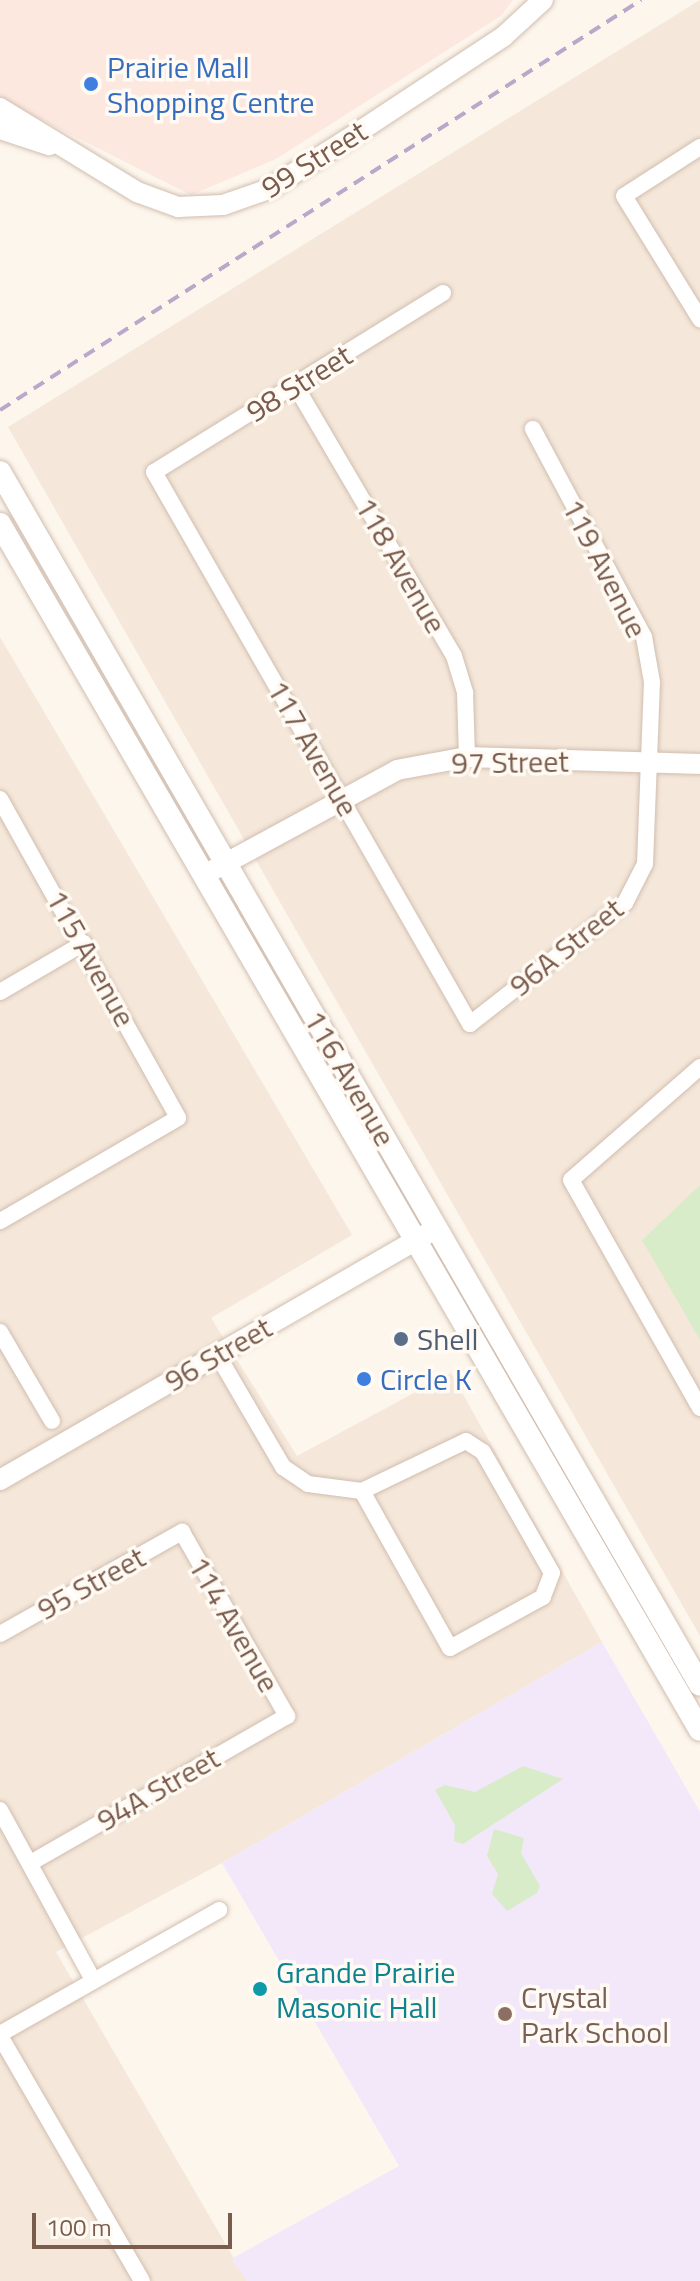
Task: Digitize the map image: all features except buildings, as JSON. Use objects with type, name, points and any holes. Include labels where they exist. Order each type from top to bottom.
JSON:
[{"type":"main road","name":"116 Avenue","points":[[0,472],[700,1685]]},
{"type":"main road","name":"116 Avenue","points":[[0,524],[700,1730]]},
{"type":"street","name":"99 Street","points":[[0,129],[61,149],[162,203],[195,209],[248,198],[504,36],[543,0]]},
{"type":"street","name":"99 Street","points":[[0,108],[26,120],[61,149]]},
{"type":"street","points":[[700,147],[624,196],[700,319]]},
{"type":"street","name":"98 Street","points":[[154,472],[443,293]]},
{"type":"street","name":"118 Avenue","points":[[295,385],[454,656],[465,693],[467,757]]},
{"type":"street","name":"119 Avenue","points":[[533,429],[644,637],[652,682],[648,762]]},
{"type":"street","name":"117 Avenue","points":[[154,472],[470,1024]]},
{"type":"street","name":"97 Street","points":[[204,875],[397,770],[467,757],[700,764]]},
{"type":"street","name":"96A Street","points":[[470,1024],[625,903],[645,864],[648,762]]},
{"type":"street","name":"115 Avenue","points":[[0,799],[84,943],[178,1118],[0,1221]]},
{"type":"street","points":[[0,992],[84,943]]},
{"type":"street","points":[[700,1067],[571,1180],[700,1408]]},
{"type":"street","name":"96 Street","points":[[0,1480],[437,1228]]},
{"type":"street","points":[[0,1332],[52,1421]]},
{"type":"street","points":[[217,1354],[283,1467],[308,1484],[362,1491],[466,1441],[483,1452],[552,1573],[543,1597],[450,1648],[362,1491]]},
{"type":"street","name":"95 Street","points":[[0,1634],[182,1532]]},
{"type":"street","name":"114 Avenue","points":[[182,1532],[287,1716]]},
{"type":"street","name":"94A Street","points":[[30,1863],[287,1716]]},
{"type":"street","points":[[0,1810],[93,1980]]},
{"type":"street","points":[[142,2281],[0,2035],[219,1910]]},
{"type":"shaded area","points":[[0,0],[513,0],[501,16],[276,159],[191,195],[0,99]]},
{"type":"shaded area","points":[[700,0],[700,1636],[8,427]]},
{"type":"shaded area","points":[[0,637],[352,1235],[211,1318],[297,1456],[451,1373],[602,1642],[222,1863],[56,1952],[247,2281],[0,2281]]},
{"type":"shaded area","name":"Crystal Park School","points":[[602,1642],[700,1812],[700,2281],[247,2281],[231,2259],[399,2166],[222,1863]]},
{"type":"green space","points":[[700,1185],[700,1340],[642,1240]]},
{"type":"green space","points":[[523,1766],[563,1779],[463,1844],[454,1841],[455,1825],[435,1790],[445,1785],[475,1792]]},
{"type":"green space","points":[[494,1829],[524,1838],[521,1853],[540,1886],[537,1893],[507,1911],[492,1894],[498,1874],[487,1856]]},
{"type":"railway","points":[[0,410],[641,0]]},
{"type":"place","name":"Prairie Mall Shopping Centre","points":[[91,84]]},
{"type":"place","name":"Shell","points":[[401,1339]]},
{"type":"place","name":"Circle K","points":[[364,1379]]},
{"type":"place","name":"Grande Prairie Masonic Hall","points":[[260,1989]]},
{"type":"place","name":"Crystal Park School","points":[[505,2014]]}]
